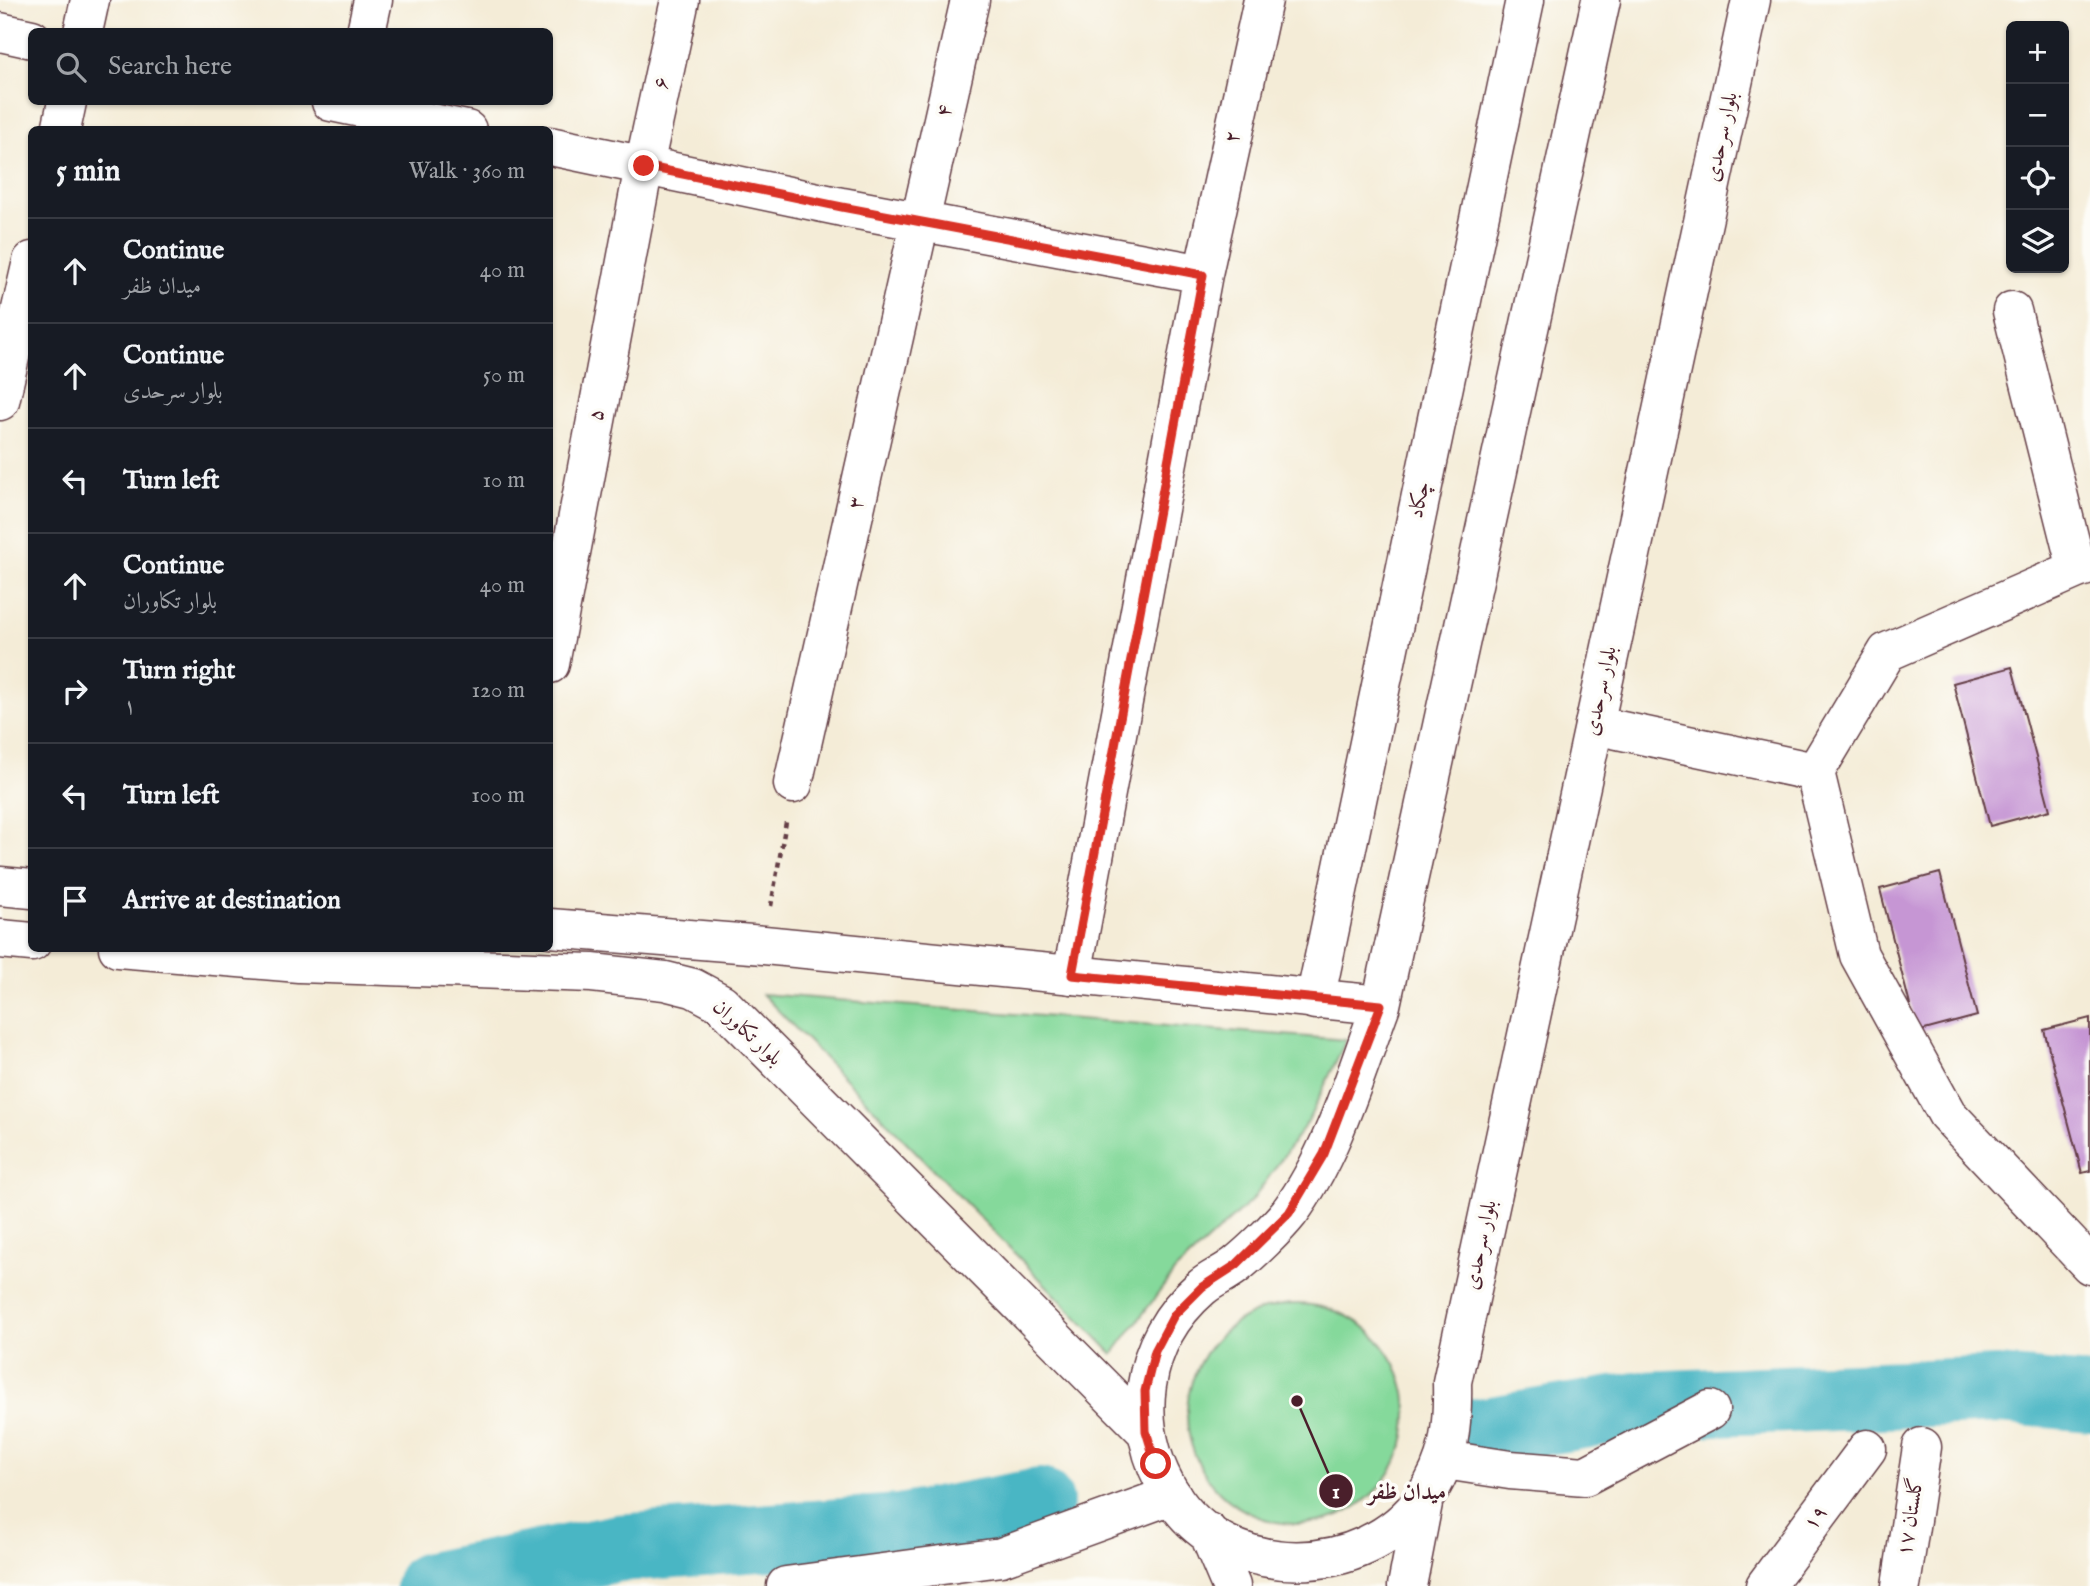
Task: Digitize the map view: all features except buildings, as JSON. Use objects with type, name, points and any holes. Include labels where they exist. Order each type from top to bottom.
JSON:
[{"type":"street","points":[[84,28],[90,0]]},
{"type":"street","points":[[367,28],[373,0]]},
{"type":"street","name":"۶","points":[[644,166],[680,0]]},
{"type":"street","name":"۴","points":[[920,221],[970,0]]},
{"type":"street","name":"۲","points":[[1072,975],[1203,275],[1263,0]]},
{"type":"street","name":"چکاد","points":[[1315,1000],[1525,0]]},
{"type":"street","points":[[1424,1498],[1397,1528],[1362,1549],[1323,1560],[1283,1562],[1243,1552],[1208,1532],[1172,1495],[1156,1464],[1146,1431],[1145,1391],[1155,1351],[1174,1315],[1202,1287],[1236,1265],[1289,1213],[1324,1154],[1381,1005],[1601,0]]},
{"type":"street","name":"بلوار سرحدی","points":[[1424,1498],[1445,1460],[1452,1423],[1451,1382],[1752,0]]},
{"type":"street","points":[[0,32],[28,38]]},
{"type":"street","points":[[62,126],[66,105]]},
{"type":"street","points":[[343,109],[443,126]]},
{"type":"street","points":[[553,147],[1203,275]]},
{"type":"street","name":"۵","points":[[553,648],[644,166]]},
{"type":"street","name":"۳","points":[[793,784],[920,221]]},
{"type":"street","points":[[0,401],[28,278]]},
{"type":"street","points":[[2012,311],[2083,567],[1887,652],[1815,772],[1859,955],[1947,1114],[2090,1265]]},
{"type":"street","points":[[1594,725],[1815,772]]},
{"type":"street","points":[[0,886],[28,889]]},
{"type":"street","points":[[553,928],[764,945],[1381,1005]]},
{"type":"street","points":[[0,939],[28,942]]},
{"type":"street","name":"بلوار تکاوران","points":[[166,952],[299,963],[592,974],[665,981],[693,988],[720,1003],[1146,1431]]},
{"type":"street","points":[[1445,1460],[1510,1470],[1585,1476],[1710,1410]]},
{"type":"street","name":"گلستان ۱۷","points":[[1901,1586],[1922,1447]]},
{"type":"street","name":"۱۹","points":[[1765,1586],[1867,1449]]},
{"type":"street","points":[[786,1586],[999,1572],[1172,1495]]},
{"type":"street","points":[[1407,1586],[1424,1498]]},
{"type":"street","points":[[1208,1532],[1231,1586]]},
{"type":"path","points":[[764,945],[793,784]]},
{"type":"green space","points":[[762,994],[1346,1040],[1308,1121],[1254,1198],[1175,1271],[1113,1354]]},
{"type":"green space","points":[[1297,1304],[1329,1309],[1349,1317],[1382,1345],[1394,1362],[1402,1382],[1407,1414],[1402,1446],[1394,1466],[1366,1499],[1349,1511],[1329,1519],[1297,1524],[1265,1519],[1245,1511],[1212,1483],[1200,1466],[1192,1446],[1187,1414],[1192,1382],[1200,1362],[1228,1329],[1245,1317],[1265,1309]]},
{"type":"waterway","points":[[1473,1433],[1643,1405],[1999,1390],[2090,1398]]},
{"type":"waterway","points":[[429,1586],[618,1548],[900,1528],[1040,1502]]},
{"type":"place","name":"میدان ظفر","points":[[1297,1401]]},
{"type":"route","points":[[644,166],[842,207],[1203,275],[1072,975],[1381,1005],[1324,1154],[1289,1213],[1236,1265],[1202,1287],[1174,1315],[1155,1351],[1145,1391],[1146,1431],[1156,1464]]}]
